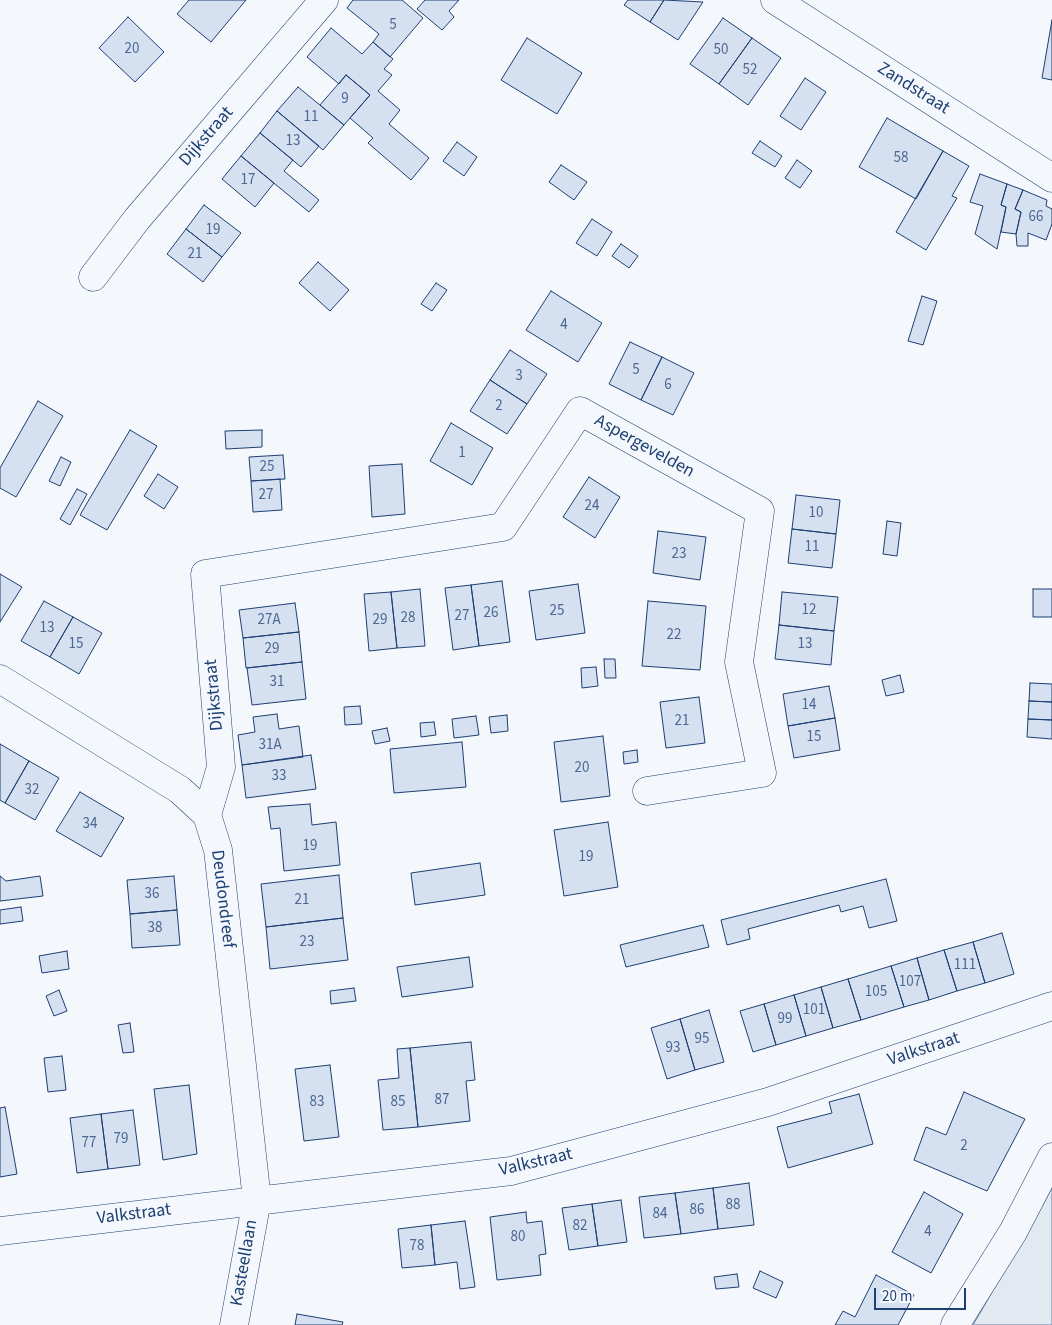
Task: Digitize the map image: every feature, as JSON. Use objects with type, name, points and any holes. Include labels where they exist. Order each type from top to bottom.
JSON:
[{"type":"street","name":"Dijkstraat","points":[[93,277],[137,219],[324,0]]},
{"type":"street","name":"Zandstraat","points":[[774,0],[1052,178]]},
{"type":"street","name":"Aspergevelden","points":[[205,574],[503,527],[580,411],[760,511],[739,662],[762,773],[647,791]]},
{"type":"street","name":"Dijkstraat","points":[[205,574],[221,767],[206,815]]},
{"type":"street","name":"Deudondreef","points":[[0,679],[180,790],[206,815],[218,850],[257,1200]]},
{"type":"street","name":"Valkstraat","points":[[0,1232],[511,1171],[768,1102],[1052,1006]]},
{"type":"street","points":[[955,1325],[1013,1232],[1052,1157]]},
{"type":"street","name":"Kasteellaan","points":[[234,1325],[257,1200]]},
{"type":"shaded area","points":[[1052,1187],[1052,1325],[973,1325],[1043,1204]]},
{"type":"building","points":[[189,0],[246,0],[211,42],[177,14]]},
{"type":"building","points":[[353,0],[402,0],[423,18],[390,57],[373,42],[379,34],[347,8]]},
{"type":"building","points":[[425,0],[459,0],[449,11],[454,17],[442,30],[417,9]]},
{"type":"building","points":[[628,0],[664,0],[650,22],[624,5]]},
{"type":"building","points":[[664,0],[703,2],[678,40],[650,22]]},
{"type":"building","points":[[128,17],[164,52],[135,82],[99,48]]},
{"type":"building","points":[[723,18],[752,38],[719,84],[690,64]]},
{"type":"building","points":[[1052,20],[1052,80],[1042,78]]},
{"type":"building","points":[[331,28],[362,54],[373,42],[393,59],[384,69],[392,75],[378,91],[400,110],[389,124],[429,158],[411,180],[368,143],[373,138],[350,118],[370,95],[346,75],[339,84],[307,57]]},
{"type":"building","points":[[527,38],[582,73],[557,114],[501,80]]},
{"type":"building","points":[[752,38],[781,58],[748,105],[719,84]]},
{"type":"building","points":[[346,75],[370,95],[344,125],[320,105]]},
{"type":"building","points":[[805,78],[826,92],[801,130],[780,116]]},
{"type":"building","points":[[298,87],[344,125],[323,150],[277,111]]},
{"type":"building","points":[[277,111],[319,146],[301,167],[260,133]]},
{"type":"building","points":[[887,118],[943,151],[916,199],[859,167]]},
{"type":"building","points":[[260,133],[293,160],[284,171],[319,200],[309,212],[241,156]]},
{"type":"building","points":[[760,141],[782,156],[775,167],[752,153]]},
{"type":"building","points":[[457,142],[477,157],[464,176],[443,161]]},
{"type":"building","points":[[943,151],[969,166],[952,196],[957,198],[926,250],[896,232]]},
{"type":"building","points":[[241,156],[274,183],[255,207],[222,179]]},
{"type":"building","points":[[797,160],[812,171],[800,188],[785,178]]},
{"type":"building","points":[[561,165],[587,182],[574,200],[549,182]]},
{"type":"building","points":[[980,174],[1007,184],[1001,205],[1006,207],[997,249],[975,234],[983,206],[970,202]]},
{"type":"building","points":[[1007,184],[1023,190],[1015,209],[1021,212],[1016,234],[1001,232],[1006,207],[1001,205]]},
{"type":"building","points":[[1023,190],[1047,200],[1046,206],[1052,209],[1052,224],[1046,240],[1028,233],[1028,246],[1017,246],[1016,234],[1021,212],[1015,209]]},
{"type":"building","points":[[204,205],[241,233],[222,257],[186,229]]},
{"type":"building","points":[[592,219],[612,232],[597,256],[576,243]]},
{"type":"building","points":[[186,229],[222,257],[203,282],[167,254]]},
{"type":"building","points":[[621,244],[638,256],[629,268],[612,256]]},
{"type":"building","points":[[318,262],[349,290],[330,311],[299,283]]},
{"type":"building","points":[[436,283],[447,290],[432,311],[421,304]]},
{"type":"building","points":[[551,291],[602,323],[578,362],[526,330]]},
{"type":"building","points":[[922,296],[937,301],[923,345],[908,341]]},
{"type":"building","points":[[630,342],[662,357],[641,400],[609,384]]},
{"type":"building","points":[[510,350],[547,374],[527,404],[490,380]]},
{"type":"building","points":[[662,357],[694,373],[673,415],[641,400]]},
{"type":"building","points":[[490,380],[527,404],[507,434],[470,411]]},
{"type":"building","points":[[38,401],[63,416],[16,497],[0,488],[0,468]]},
{"type":"building","points":[[451,423],[493,448],[472,485],[430,461]]},
{"type":"building","points":[[130,430],[157,446],[107,530],[80,515]]},
{"type":"building","points":[[262,430],[262,447],[226,449],[225,431]]},
{"type":"building","points":[[283,455],[285,479],[251,481],[249,457]]},
{"type":"building","points":[[61,457],[71,462],[60,486],[49,481]]},
{"type":"building","points":[[402,464],[405,514],[372,517],[369,466]]},
{"type":"building","points":[[158,474],[178,487],[164,509],[144,496]]},
{"type":"building","points":[[589,477],[620,497],[595,538],[563,517]]},
{"type":"building","points":[[280,479],[282,510],[253,512],[251,481]]},
{"type":"building","points":[[77,489],[87,494],[70,525],[60,519]]},
{"type":"building","points":[[796,495],[840,500],[836,534],[792,529]]},
{"type":"building","points":[[887,521],[901,523],[897,556],[883,554]]},
{"type":"building","points":[[792,529],[836,534],[832,568],[788,563]]},
{"type":"building","points":[[658,531],[706,537],[700,580],[653,573]]},
{"type":"building","points":[[0,574],[22,587],[0,622]]},
{"type":"building","points":[[502,581],[510,642],[479,646],[471,585]]},
{"type":"building","points":[[578,584],[585,633],[536,640],[529,591]]},
{"type":"building","points":[[471,585],[479,646],[453,650],[445,588]]},
{"type":"building","points":[[420,589],[425,646],[397,648],[391,592]]},
{"type":"building","points":[[1033,589],[1052,589],[1052,617],[1033,617]]},
{"type":"building","points":[[391,592],[397,648],[369,651],[364,594]]},
{"type":"building","points":[[782,592],[838,597],[834,631],[779,625]]},
{"type":"building","points":[[44,601],[73,617],[50,657],[21,641]]},
{"type":"building","points":[[648,601],[706,606],[700,670],[642,666]]},
{"type":"building","points":[[295,603],[299,632],[243,638],[239,610]]},
{"type":"building","points":[[73,617],[102,633],[79,674],[50,657]]},
{"type":"building","points":[[779,625],[834,631],[831,665],[775,659]]},
{"type":"building","points":[[299,632],[302,662],[246,668],[243,638]]},
{"type":"building","points":[[604,659],[615,659],[616,678],[605,678]]},
{"type":"building","points":[[302,662],[306,699],[252,705],[247,668]]},
{"type":"building","points":[[596,667],[598,686],[582,688],[581,668]]},
{"type":"building","points":[[900,675],[904,692],[886,696],[882,680]]},
{"type":"building","points":[[1030,683],[1052,684],[1052,702],[1029,701]]},
{"type":"building","points":[[829,686],[835,718],[788,726],[783,694]]},
{"type":"building","points":[[699,697],[705,743],[666,748],[660,702]]},
{"type":"building","points":[[1029,701],[1052,702],[1052,720],[1028,719]]},
{"type":"building","points":[[360,706],[362,724],[345,725],[344,707]]},
{"type":"building","points":[[277,714],[279,729],[299,726],[303,757],[242,765],[238,735],[255,732],[253,717]]},
{"type":"building","points":[[507,715],[508,731],[491,733],[489,717]]},
{"type":"building","points":[[476,716],[479,735],[454,738],[452,719]]},
{"type":"building","points":[[835,718],[840,750],[794,758],[788,726]]},
{"type":"building","points":[[1028,719],[1052,720],[1052,739],[1027,737]]},
{"type":"building","points":[[434,722],[436,735],[421,737],[420,723]]},
{"type":"building","points":[[387,728],[390,741],[375,744],[372,731]]},
{"type":"building","points":[[603,736],[610,796],[561,802],[554,742]]},
{"type":"building","points":[[462,742],[466,787],[394,793],[390,749]]},
{"type":"building","points":[[0,744],[29,761],[5,803],[0,800]]},
{"type":"building","points":[[637,750],[638,762],[624,764],[623,752]]},
{"type":"building","points":[[311,755],[316,789],[246,798],[242,765]]},
{"type":"building","points":[[29,761],[59,778],[35,820],[5,803]]},
{"type":"building","points":[[80,792],[124,818],[101,857],[56,831]]},
{"type":"building","points":[[310,804],[312,825],[336,822],[340,865],[284,871],[280,828],[271,829],[268,807]]},
{"type":"building","points":[[608,822],[618,887],[564,896],[554,830]]},
{"type":"building","points":[[480,863],[485,895],[415,905],[411,873]]},
{"type":"building","points":[[339,875],[343,918],[266,927],[261,884]]},
{"type":"building","points":[[0,876],[6,881],[40,876],[43,896],[0,901]]},
{"type":"building","points":[[174,876],[177,910],[130,914],[127,880]]},
{"type":"building","points":[[886,879],[897,921],[869,928],[863,906],[841,912],[839,905],[748,929],[750,939],[727,945],[721,920]]},
{"type":"building","points":[[21,907],[23,921],[0,924],[0,910]]},
{"type":"building","points":[[177,910],[180,945],[132,948],[130,914]]},
{"type":"building","points":[[343,918],[348,960],[270,969],[266,927]]},
{"type":"building","points":[[703,925],[709,947],[626,967],[620,945]]},
{"type":"building","points":[[1002,933],[1014,974],[985,983],[973,942]]},
{"type":"building","points":[[973,942],[985,983],[957,991],[944,950]]},
{"type":"building","points":[[944,950],[957,991],[929,1000],[917,958]]},
{"type":"building","points":[[67,951],[69,969],[42,973],[39,956]]},
{"type":"building","points":[[469,957],[473,987],[402,997],[397,967]]},
{"type":"building","points":[[917,958],[929,1000],[904,1007],[891,966]]},
{"type":"building","points":[[891,966],[904,1007],[861,1020],[848,979]]},
{"type":"building","points":[[848,979],[861,1020],[833,1028],[821,987]]},
{"type":"building","points":[[821,987],[833,1028],[806,1036],[794,995]]},
{"type":"building","points":[[354,988],[356,1001],[331,1004],[330,991]]},
{"type":"building","points":[[59,990],[67,1011],[54,1016],[46,996]]},
{"type":"building","points":[[794,995],[806,1036],[776,1045],[764,1004]]},
{"type":"building","points":[[764,1004],[776,1045],[753,1052],[740,1011]]},
{"type":"building","points":[[709,1010],[724,1062],[695,1070],[680,1019]]},
{"type":"building","points":[[680,1019],[695,1070],[667,1079],[651,1028]]},
{"type":"building","points":[[130,1023],[134,1052],[123,1053],[118,1025]]},
{"type":"building","points":[[471,1042],[475,1080],[466,1081],[470,1121],[418,1127],[410,1048]]},
{"type":"building","points":[[410,1048],[418,1127],[383,1130],[378,1080],[399,1078],[397,1049]]},
{"type":"building","points":[[62,1056],[66,1090],[48,1092],[44,1058]]},
{"type":"building","points":[[330,1065],[339,1137],[304,1141],[295,1069]]},
{"type":"building","points":[[189,1085],[197,1154],[163,1160],[154,1089]]},
{"type":"building","points":[[964,1092],[1025,1119],[987,1191],[914,1160],[926,1127],[946,1135]]},
{"type":"building","points":[[859,1094],[873,1144],[788,1168],[777,1127],[832,1113],[829,1102]]},
{"type":"building","points":[[5,1107],[17,1174],[0,1177],[0,1108]]},
{"type":"building","points":[[133,1110],[140,1165],[108,1169],[101,1114]]},
{"type":"building","points":[[101,1114],[108,1169],[77,1173],[70,1118]]},
{"type":"building","points":[[749,1183],[754,1225],[718,1229],[713,1188]]},
{"type":"building","points":[[713,1188],[718,1229],[681,1234],[675,1193]]},
{"type":"building","points":[[924,1192],[963,1214],[931,1273],[892,1252]]},
{"type":"building","points":[[675,1193],[681,1234],[644,1238],[639,1197]]},
{"type":"building","points":[[621,1200],[627,1242],[598,1246],[592,1204]]},
{"type":"building","points":[[592,1204],[598,1246],[569,1250],[562,1208]]},
{"type":"building","points":[[526,1212],[527,1223],[542,1221],[546,1254],[539,1255],[541,1275],[497,1280],[490,1217]]},
{"type":"building","points":[[465,1221],[475,1287],[460,1289],[457,1262],[435,1265],[431,1225]]},
{"type":"building","points":[[431,1225],[435,1265],[402,1268],[398,1229]]},
{"type":"building","points":[[760,1271],[783,1282],[776,1298],[753,1288]]},
{"type":"building","points":[[737,1274],[739,1287],[716,1289],[714,1277]]},
{"type":"building","points":[[876,1275],[914,1295],[898,1325],[835,1325],[843,1311],[855,1317]]},
{"type":"building","points":[[297,1314],[343,1322],[342,1325],[295,1325]]}]
